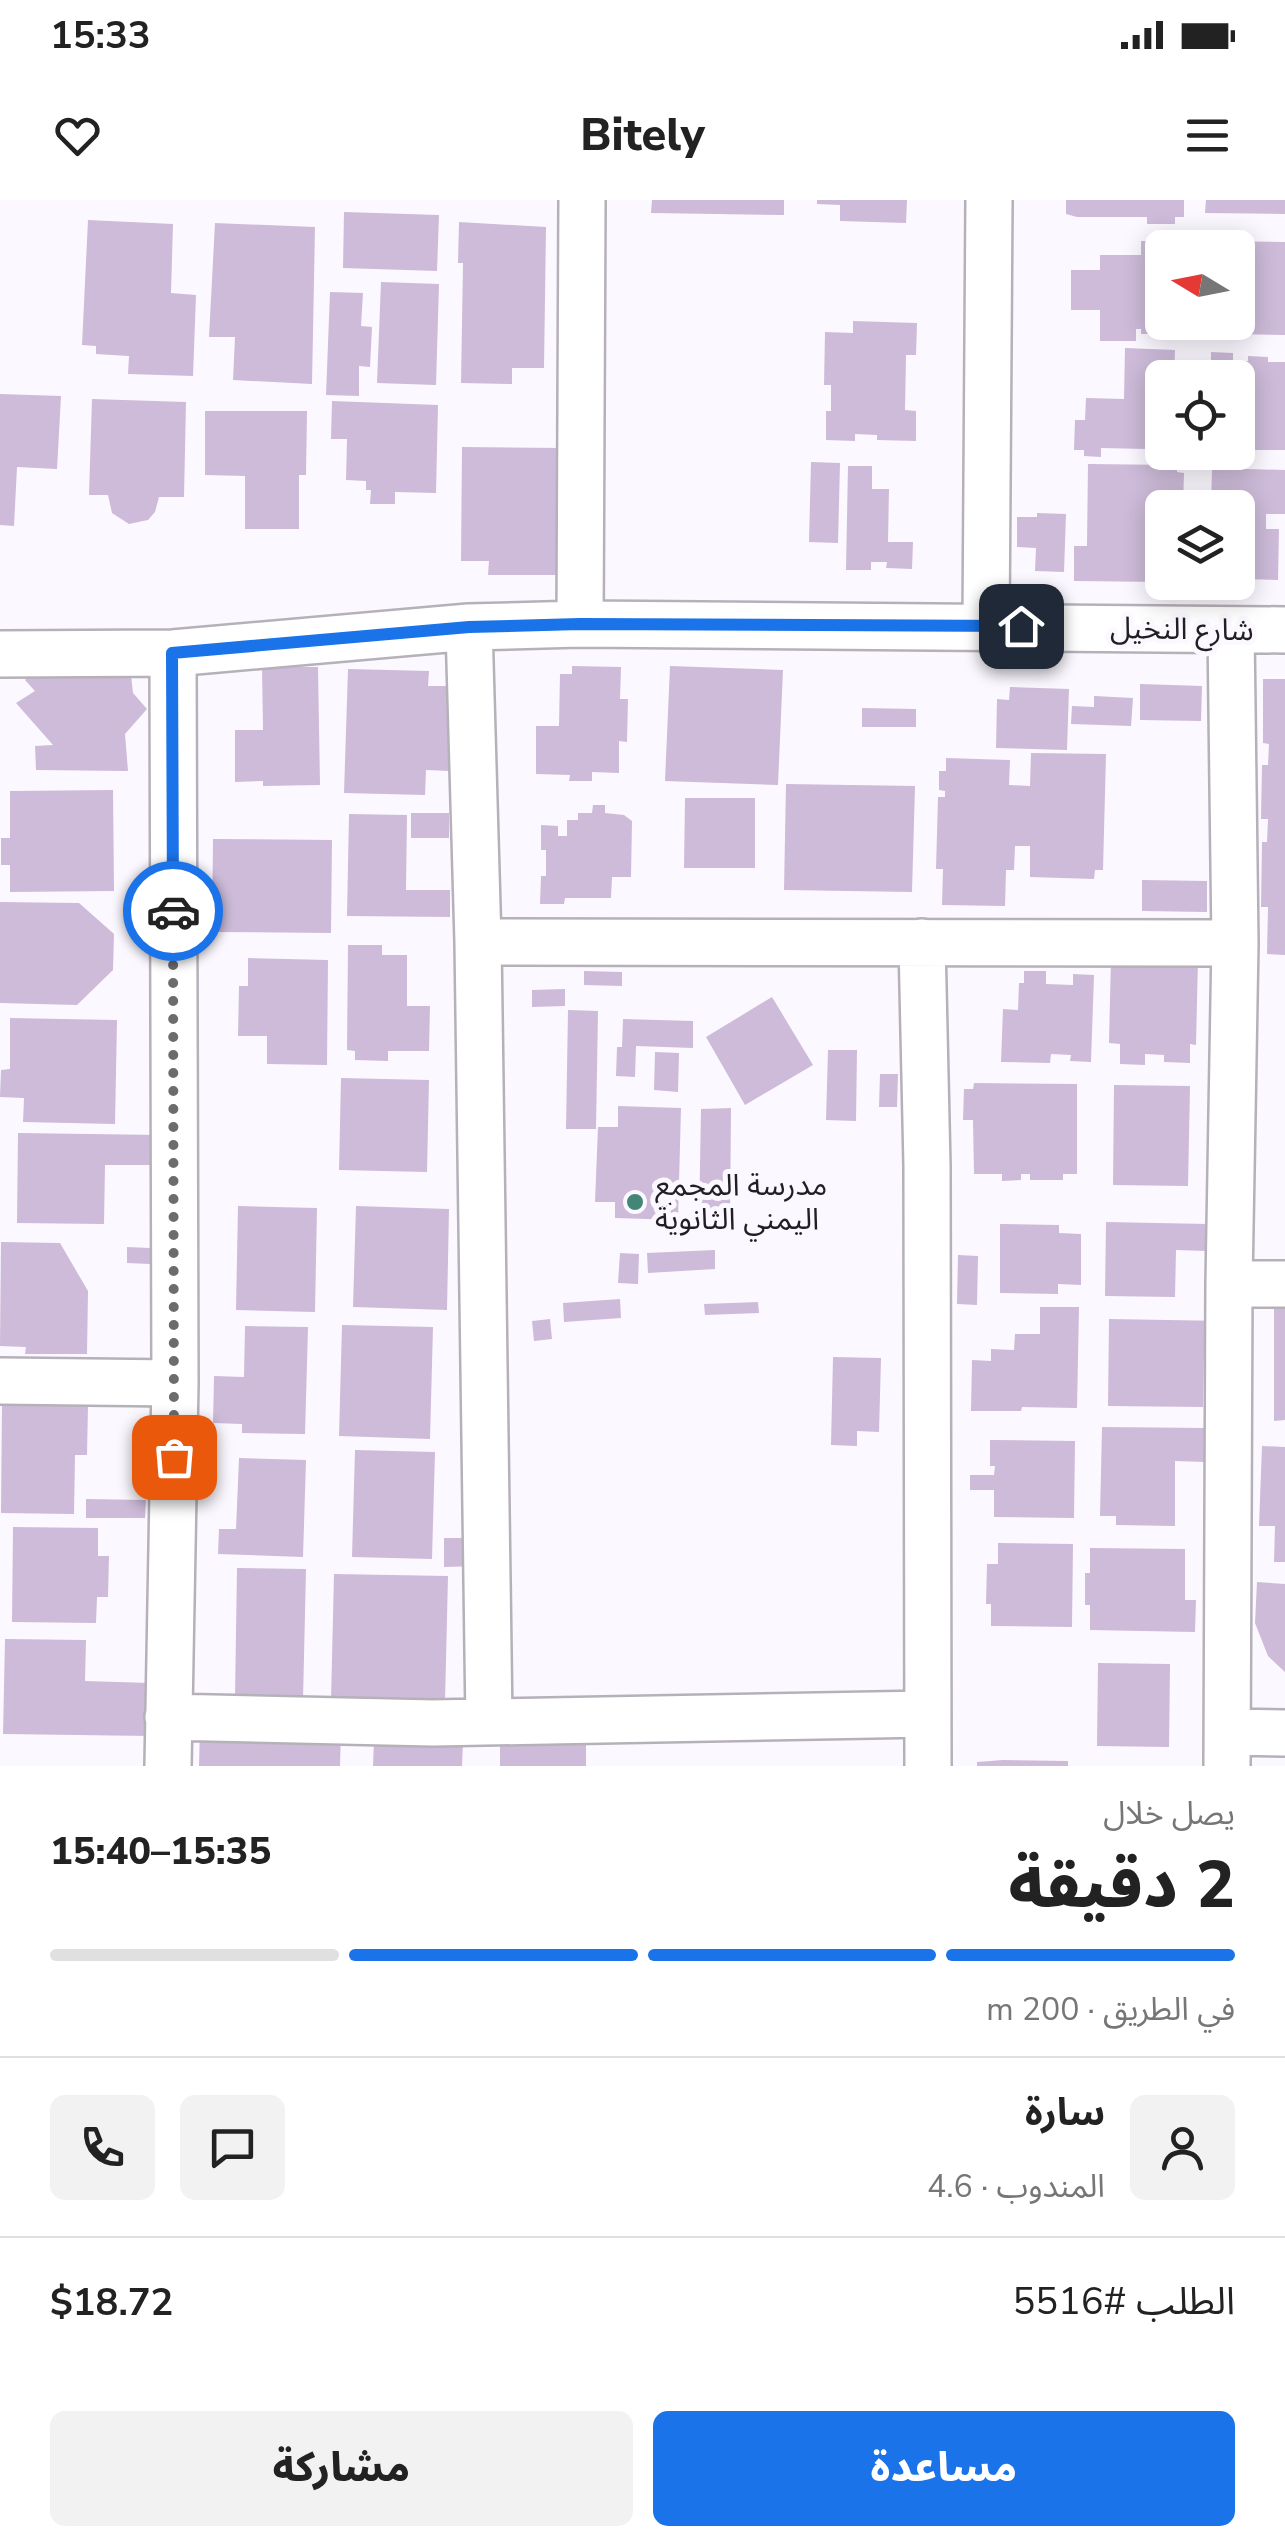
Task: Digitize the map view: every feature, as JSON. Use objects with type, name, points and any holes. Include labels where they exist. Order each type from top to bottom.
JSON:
[{"type":"street","points":[[580,624],[582,200]]},
{"type":"street","points":[[986,625],[989,200]]},
{"type":"street","name":"شارع النخيل","points":[[0,654],[172,653],[469,627],[580,624],[1285,630]]},
{"type":"street","points":[[469,627],[478,942],[489,1722]]},
{"type":"street","points":[[1231,630],[1235,943],[1227,1749],[1285,1733]]},
{"type":"street","points":[[168,1766],[175,1383],[172,653]]},
{"type":"street","points":[[478,942],[1235,943]]},
{"type":"street","points":[[922,942],[928,1766]]},
{"type":"street","points":[[1229,1284],[1285,1284]]},
{"type":"street","points":[[0,1381],[175,1383]]},
{"type":"street","points":[[168,1717],[489,1722],[928,1714]]},
{"type":"building","points":[[652,200],[784,200],[784,215],[651,213]]},
{"type":"building","points":[[817,200],[907,200],[906,223],[840,221],[840,205],[817,204]]},
{"type":"building","points":[[1066,200],[1184,200],[1184,217],[1175,217],[1175,224],[1147,224],[1147,217],[1077,217],[1066,214]]},
{"type":"building","points":[[1206,200],[1285,200],[1285,214],[1205,213]]},
{"type":"building","points":[[344,212],[439,215],[437,271],[343,268]]},
{"type":"building","points":[[88,220],[173,224],[171,293],[196,295],[193,376],[128,374],[129,356],[96,354],[96,346],[82,345]]},
{"type":"building","points":[[459,222],[546,227],[544,368],[512,368],[512,384],[461,383],[463,263],[458,263]]},
{"type":"building","points":[[215,223],[315,227],[312,384],[233,380],[235,337],[209,337]]},
{"type":"building","points":[[1141,241],[1145,241],[1145,334],[1136,329],[1136,341],[1100,341],[1100,310],[1071,310],[1071,270],[1100,270],[1100,255],[1141,255]]},
{"type":"building","points":[[1255,242],[1285,242],[1285,335],[1255,334]]},
{"type":"building","points":[[381,282],[439,284],[436,385],[377,383]]},
{"type":"building","points":[[330,292],[363,293],[361,326],[372,327],[370,367],[359,366],[359,396],[326,395]]},
{"type":"building","points":[[853,321],[917,323],[916,355],[906,355],[905,410],[916,411],[916,441],[877,440],[877,435],[855,434],[855,441],[826,440],[831,385],[824,385],[825,332],[853,333]]},
{"type":"building","points":[[1125,348],[1175,350],[1175,360],[1145,360],[1145,449],[1101,448],[1101,457],[1084,456],[1084,450],[1074,450],[1075,420],[1085,420],[1086,398],[1124,399]]},
{"type":"building","points":[[1211,352],[1233,353],[1233,360],[1211,360]]},
{"type":"building","points":[[1248,356],[1285,362],[1285,450],[1255,450],[1255,360],[1248,360]]},
{"type":"building","points":[[0,394],[61,396],[57,469],[17,467],[14,526],[0,525]]},
{"type":"building","points":[[92,399],[186,402],[184,497],[159,497],[148,520],[129,524],[112,513],[108,495],[89,495]]},
{"type":"building","points":[[332,401],[438,405],[436,493],[395,492],[395,504],[370,504],[371,490],[366,490],[366,481],[346,480],[347,439],[331,439]]},
{"type":"building","points":[[205,411],[307,411],[306,475],[299,475],[299,529],[245,529],[245,476],[205,475]]},
{"type":"building","points":[[462,447],[563,448],[564,575],[488,575],[489,561],[461,561]]},
{"type":"building","points":[[811,462],[840,463],[838,543],[809,542]]},
{"type":"building","points":[[1088,464],[1145,465],[1145,470],[1184,473],[1184,490],[1145,490],[1145,582],[1074,581],[1074,546],[1087,546]]},
{"type":"building","points":[[848,466],[872,466],[872,489],[889,489],[888,542],[913,542],[912,569],[886,568],[887,562],[871,562],[871,570],[846,570]]},
{"type":"building","points":[[1212,470],[1285,470],[1285,514],[1266,514],[1266,529],[1279,529],[1278,580],[1255,579],[1255,490],[1211,490]]},
{"type":"building","points":[[1037,513],[1066,514],[1064,572],[1035,571],[1036,548],[1017,547],[1017,517],[1037,517]]},
{"type":"building","points":[[38,665],[130,666],[133,693],[147,709],[125,734],[128,771],[36,770],[35,746],[53,745],[16,703],[35,691],[25,680]]},
{"type":"building","points":[[572,666],[621,667],[620,699],[628,699],[627,742],[619,741],[619,773],[592,772],[592,781],[569,781],[570,775],[536,774],[536,726],[559,726],[560,674],[572,674]]},
{"type":"building","points":[[670,666],[783,670],[778,785],[665,781]]},
{"type":"building","points":[[262,667],[318,667],[320,785],[263,786],[263,781],[235,782],[235,730],[263,730]]},
{"type":"building","points":[[348,669],[429,671],[428,686],[451,686],[449,771],[426,770],[425,795],[344,793]]},
{"type":"building","points":[[1263,679],[1285,679],[1285,955],[1267,954],[1268,907],[1261,907],[1262,842],[1267,842],[1268,819],[1261,819],[1262,765],[1268,765],[1269,744],[1263,743]]},
{"type":"building","points":[[1140,684],[1202,686],[1201,721],[1140,720]]},
{"type":"building","points":[[1010,687],[1069,689],[1067,750],[996,748],[997,699],[1009,700]]},
{"type":"building","points":[[1094,696],[1133,698],[1131,726],[1071,724],[1072,706],[1094,707]]},
{"type":"building","points":[[862,708],[916,709],[916,727],[862,727]]},
{"type":"building","points":[[1031,753],[1106,754],[1103,870],[1095,870],[1094,879],[1030,877],[1030,846],[1015,846],[1014,870],[1006,870],[1005,906],[942,905],[943,869],[936,869],[938,797],[945,797],[945,791],[939,790],[939,771],[946,771],[946,758],[1010,760],[1009,785],[1030,786]]},
{"type":"building","points":[[786,784],[915,786],[912,892],[784,890]]},
{"type":"building","points":[[113,790],[114,891],[10,892],[10,865],[1,865],[1,838],[10,838],[10,791]]},
{"type":"building","points":[[685,798],[755,798],[755,868],[684,868]]},
{"type":"building","points":[[593,805],[605,805],[605,813],[624,815],[632,821],[631,877],[612,877],[611,898],[565,898],[564,904],[540,904],[541,876],[546,876],[541,825],[558,826],[558,836],[567,836],[567,820],[578,820],[578,813],[592,813]]},
{"type":"building","points":[[411,813],[449,813],[449,838],[411,838]]},
{"type":"building","points":[[349,814],[407,815],[406,890],[450,890],[450,917],[347,916]]},
{"type":"building","points":[[213,839],[332,840],[331,933],[212,932]]},
{"type":"building","points":[[1142,880],[1207,881],[1207,912],[1142,911]]},
{"type":"building","points":[[0,902],[79,903],[114,934],[113,970],[77,1005],[0,1003]]},
{"type":"building","points":[[348,945],[382,945],[382,955],[407,955],[407,1006],[430,1006],[429,1051],[388,1051],[388,1061],[355,1060],[355,1051],[347,1050]]},
{"type":"building","points":[[248,958],[328,960],[327,1065],[267,1064],[267,1036],[238,1036],[239,986],[248,986]]},
{"type":"building","points":[[1111,958],[1198,960],[1196,1045],[1190,1044],[1190,1063],[1164,1062],[1164,1055],[1145,1054],[1145,1065],[1120,1064],[1120,1044],[1109,1043]]},
{"type":"building","points":[[584,971],[622,972],[622,986],[584,985]]},
{"type":"building","points":[[1024,971],[1046,971],[1046,984],[1073,985],[1073,974],[1094,975],[1091,1062],[1070,1061],[1071,1055],[1051,1054],[1050,1063],[1001,1062],[1003,1009],[1018,1010],[1019,983],[1024,983]]},
{"type":"building","points":[[565,989],[565,1006],[532,1007],[532,990]]},
{"type":"building","points":[[772,997],[813,1065],[745,1105],[706,1037]]},
{"type":"building","points":[[568,1010],[598,1011],[596,1129],[566,1129]]},
{"type":"building","points":[[10,1018],[117,1020],[115,1124],[23,1122],[24,1098],[0,1097],[1,1070],[10,1069]]},
{"type":"building","points":[[623,1019],[693,1021],[693,1048],[636,1046],[635,1077],[616,1076]]},
{"type":"building","points":[[828,1050],[857,1050],[856,1121],[826,1120]]},
{"type":"building","points":[[655,1052],[679,1053],[678,1092],[654,1090]]},
{"type":"building","points":[[880,1074],[898,1074],[897,1107],[879,1107]]},
{"type":"building","points":[[341,1078],[429,1080],[427,1172],[339,1170]]},
{"type":"building","points":[[974,1083],[1077,1084],[1077,1174],[1063,1174],[1063,1180],[1030,1180],[1030,1174],[1021,1174],[1021,1180],[1002,1181],[1002,1174],[974,1174],[973,1120],[963,1120],[964,1089],[973,1089]]},
{"type":"building","points":[[1114,1085],[1190,1086],[1188,1186],[1113,1185]]},
{"type":"building","points":[[618,1106],[681,1108],[678,1220],[615,1218],[615,1202],[595,1202],[598,1127],[618,1127]]},
{"type":"building","points":[[731,1108],[730,1222],[699,1222],[701,1109]]},
{"type":"building","points":[[18,1133],[161,1135],[161,1165],[105,1165],[104,1224],[17,1223]]},
{"type":"building","points":[[238,1206],[317,1208],[315,1312],[236,1310]]},
{"type":"building","points":[[356,1206],[449,1209],[447,1310],[353,1307]]},
{"type":"building","points":[[1106,1222],[1208,1224],[1207,1251],[1176,1250],[1175,1297],[1105,1296]]},
{"type":"building","points":[[1000,1224],[1059,1225],[1059,1233],[1081,1234],[1081,1285],[1058,1284],[1058,1294],[1000,1293]]},
{"type":"building","points":[[1,1242],[60,1243],[88,1291],[87,1354],[25,1354],[26,1347],[0,1346]]},
{"type":"building","points":[[127,1247],[150,1248],[150,1264],[127,1263]]},
{"type":"building","points":[[715,1250],[715,1269],[648,1273],[647,1253]]},
{"type":"building","points":[[620,1253],[639,1254],[638,1284],[618,1283]]},
{"type":"building","points":[[958,1255],[978,1256],[977,1305],[957,1304]]},
{"type":"building","points":[[620,1299],[621,1318],[564,1322],[563,1303]]},
{"type":"building","points":[[758,1302],[759,1313],[705,1315],[704,1304]]},
{"type":"building","points":[[1274,1303],[1285,1303],[1285,1420],[1274,1421]]},
{"type":"building","points":[[1040,1307],[1079,1307],[1077,1408],[971,1411],[972,1360],[991,1361],[991,1349],[1014,1350],[1015,1334],[1040,1334]]},
{"type":"building","points":[[550,1319],[552,1339],[534,1341],[532,1321]]},
{"type":"building","points":[[1109,1319],[1226,1321],[1225,1350],[1204,1350],[1203,1407],[1108,1406]]},
{"type":"building","points":[[342,1325],[433,1327],[430,1439],[339,1436]]},
{"type":"building","points":[[245,1326],[308,1327],[305,1434],[242,1433],[242,1424],[213,1423],[214,1376],[244,1377]]},
{"type":"building","points":[[833,1357],[881,1358],[879,1432],[857,1431],[857,1446],[831,1445]]},
{"type":"building","points":[[2,1404],[88,1405],[87,1455],[75,1455],[74,1514],[1,1513]]},
{"type":"building","points":[[1102,1427],[1206,1428],[1206,1462],[1175,1461],[1175,1526],[1116,1525],[1116,1516],[1100,1516]]},
{"type":"building","points":[[990,1440],[1075,1441],[1074,1518],[994,1517],[994,1490],[970,1490],[970,1475],[994,1475]]},
{"type":"building","points":[[1262,1446],[1285,1447],[1285,1562],[1274,1562],[1275,1526],[1259,1526]]},
{"type":"building","points":[[355,1450],[435,1452],[432,1559],[352,1557]]},
{"type":"building","points":[[239,1458],[306,1460],[303,1557],[218,1554],[219,1529],[236,1529]]},
{"type":"building","points":[[86,1499],[146,1500],[145,1518],[86,1518]]},
{"type":"building","points":[[13,1527],[98,1528],[98,1556],[109,1556],[108,1597],[97,1597],[96,1623],[12,1622]]},
{"type":"building","points":[[444,1538],[480,1538],[479,1566],[444,1567]]},
{"type":"building","points":[[998,1543],[1073,1544],[1072,1627],[991,1626],[991,1604],[986,1604],[987,1564],[998,1564]]},
{"type":"building","points":[[1090,1548],[1185,1549],[1185,1600],[1196,1600],[1195,1632],[1090,1630],[1085,1573],[1090,1573]]},
{"type":"building","points":[[237,1568],[306,1569],[303,1700],[235,1698]]},
{"type":"building","points":[[334,1574],[448,1576],[445,1702],[331,1700]]},
{"type":"building","points":[[1257,1582],[1285,1584],[1285,1672],[1268,1656],[1255,1623]]},
{"type":"building","points":[[5,1639],[86,1640],[85,1681],[150,1683],[150,1736],[3,1734]]},
{"type":"building","points":[[1098,1663],[1170,1664],[1169,1747],[1097,1746]]},
{"type":"building","points":[[200,1726],[341,1729],[340,1766],[199,1766]]},
{"type":"building","points":[[500,1733],[546,1742],[586,1743],[586,1766],[500,1766]]},
{"type":"building","points":[[374,1740],[463,1742],[462,1766],[373,1766]]},
{"type":"building","points":[[1068,1761],[1068,1766],[977,1766],[977,1762]]},
{"type":"way so far","points":[[173,911],[174,1457]]},
{"type":"place","name":"مدرسة المجمع اليمني الثانوية","points":[[635,1202]]},
{"type":"route","points":[[173,911],[172,653],[469,627],[1021,626]]}]
